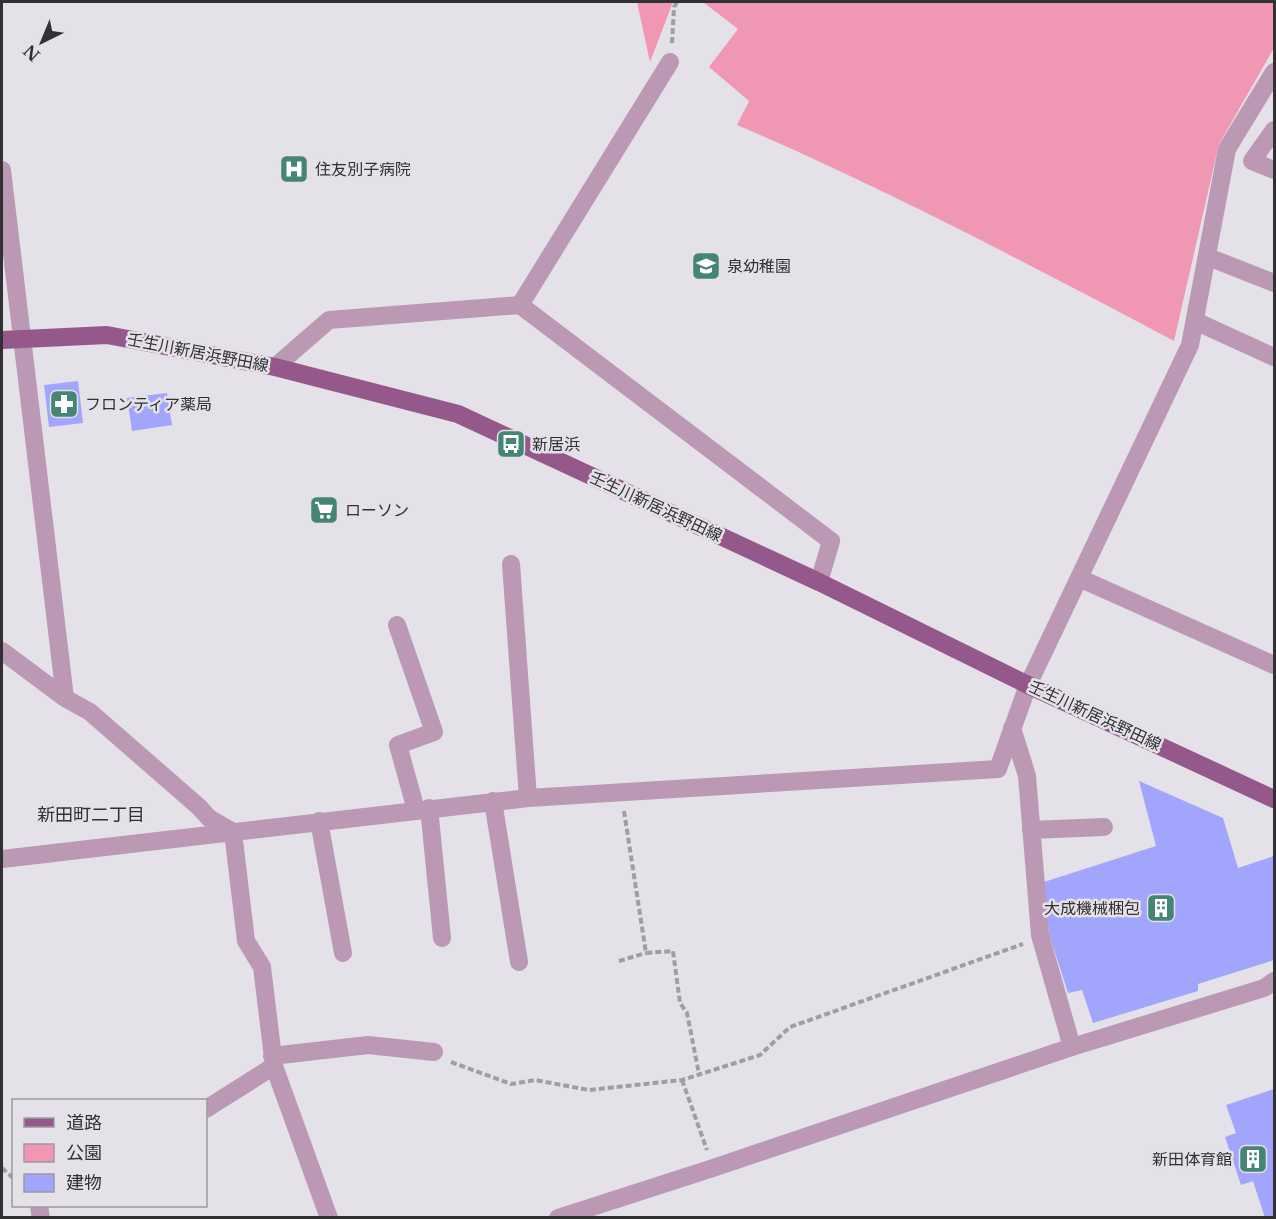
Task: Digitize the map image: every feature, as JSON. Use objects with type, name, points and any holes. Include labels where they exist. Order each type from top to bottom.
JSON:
[{"type":"main road","name":"壬生川新居浜野田線","points":[[2,340],[107,335],[275,367],[458,414],[819,582],[1028,685],[1275,799]]},
{"type":"street","points":[[520,305],[670,62]]},
{"type":"street","points":[[2,859],[493,801],[998,768],[1028,685],[1190,345],[1227,149],[1275,72]]},
{"type":"street","points":[[1275,130],[1252,160],[1275,170]]},
{"type":"street","points":[[2,170],[65,698]]},
{"type":"street","points":[[1208,257],[1275,283]]},
{"type":"street","points":[[275,367],[329,320],[520,305],[831,541],[819,582]]},
{"type":"street","points":[[1195,321],[1275,357]]},
{"type":"street","points":[[511,564],[528,798]]},
{"type":"street","points":[[1079,578],[1275,665]]},
{"type":"street","points":[[397,625],[434,732],[398,745],[423,809],[442,938]]},
{"type":"street","points":[[2,651],[65,698],[90,712],[209,818],[233,832]]},
{"type":"street","points":[[1012,728],[1027,776],[1041,938],[1072,1047]]},
{"type":"street","points":[[493,801],[519,962]]},
{"type":"street","points":[[319,821],[342,953]]},
{"type":"street","points":[[1031,830],[1104,827]]},
{"type":"street","points":[[233,832],[246,941],[262,967],[273,1061],[328,1218]]},
{"type":"street","points":[[558,1218],[1072,1047],[1264,988],[1275,981]]},
{"type":"street","points":[[207,1108],[273,1061],[368,1045],[434,1052]]},
{"type":"path","points":[[670,62],[677,2]]},
{"type":"path","points":[[621,792],[645,953]]},
{"type":"path","points":[[434,1052],[439,1058],[511,1084],[536,1080],[589,1090],[682,1080],[760,1055],[790,1027],[1041,938]]},
{"type":"path","points":[[620,961],[645,953],[673,951],[680,1003],[687,1013],[699,1074]]},
{"type":"path","points":[[682,1080],[713,1168]]},
{"type":"green space","points":[[637,2],[673,2],[650,62]]},
{"type":"green space","points":[[703,2],[1274,2],[1274,48],[1219,144],[1174,341],[903,201],[737,125],[749,101],[709,67],[738,29]]},
{"type":"building","name":"フロンティア薬局","points":[[78,381],[83,423],[49,427],[44,385]]},
{"type":"building","points":[[167,393],[172,425],[132,431],[127,398]]},
{"type":"building","name":"大成機械梱包","points":[[1139,781],[1223,818],[1238,868],[1274,856],[1274,960],[1198,984],[1198,991],[1093,1023],[1082,990],[1068,993],[1049,934],[1044,882],[1156,846]]},
{"type":"building","name":"新田体育館","points":[[1274,1089],[1274,1218],[1265,1218],[1253,1181],[1241,1185],[1225,1137],[1236,1133],[1226,1105]]},
{"type":"place","name":"住友別子病院","points":[[294,169]]},
{"type":"place","name":"泉幼稚園","points":[[706,266]]},
{"type":"place","name":"フロンティア薬局","points":[[64,404]]},
{"type":"place","name":"新居浜","points":[[511,444]]},
{"type":"place","name":"ローソン","points":[[324,510]]},
{"type":"place","name":"大成機械梱包","points":[[1161,908]]},
{"type":"place","name":"新田体育館","points":[[1253,1159]]},
{"type":"district","name":"新田町二丁目","points":[[91,815]]}]
